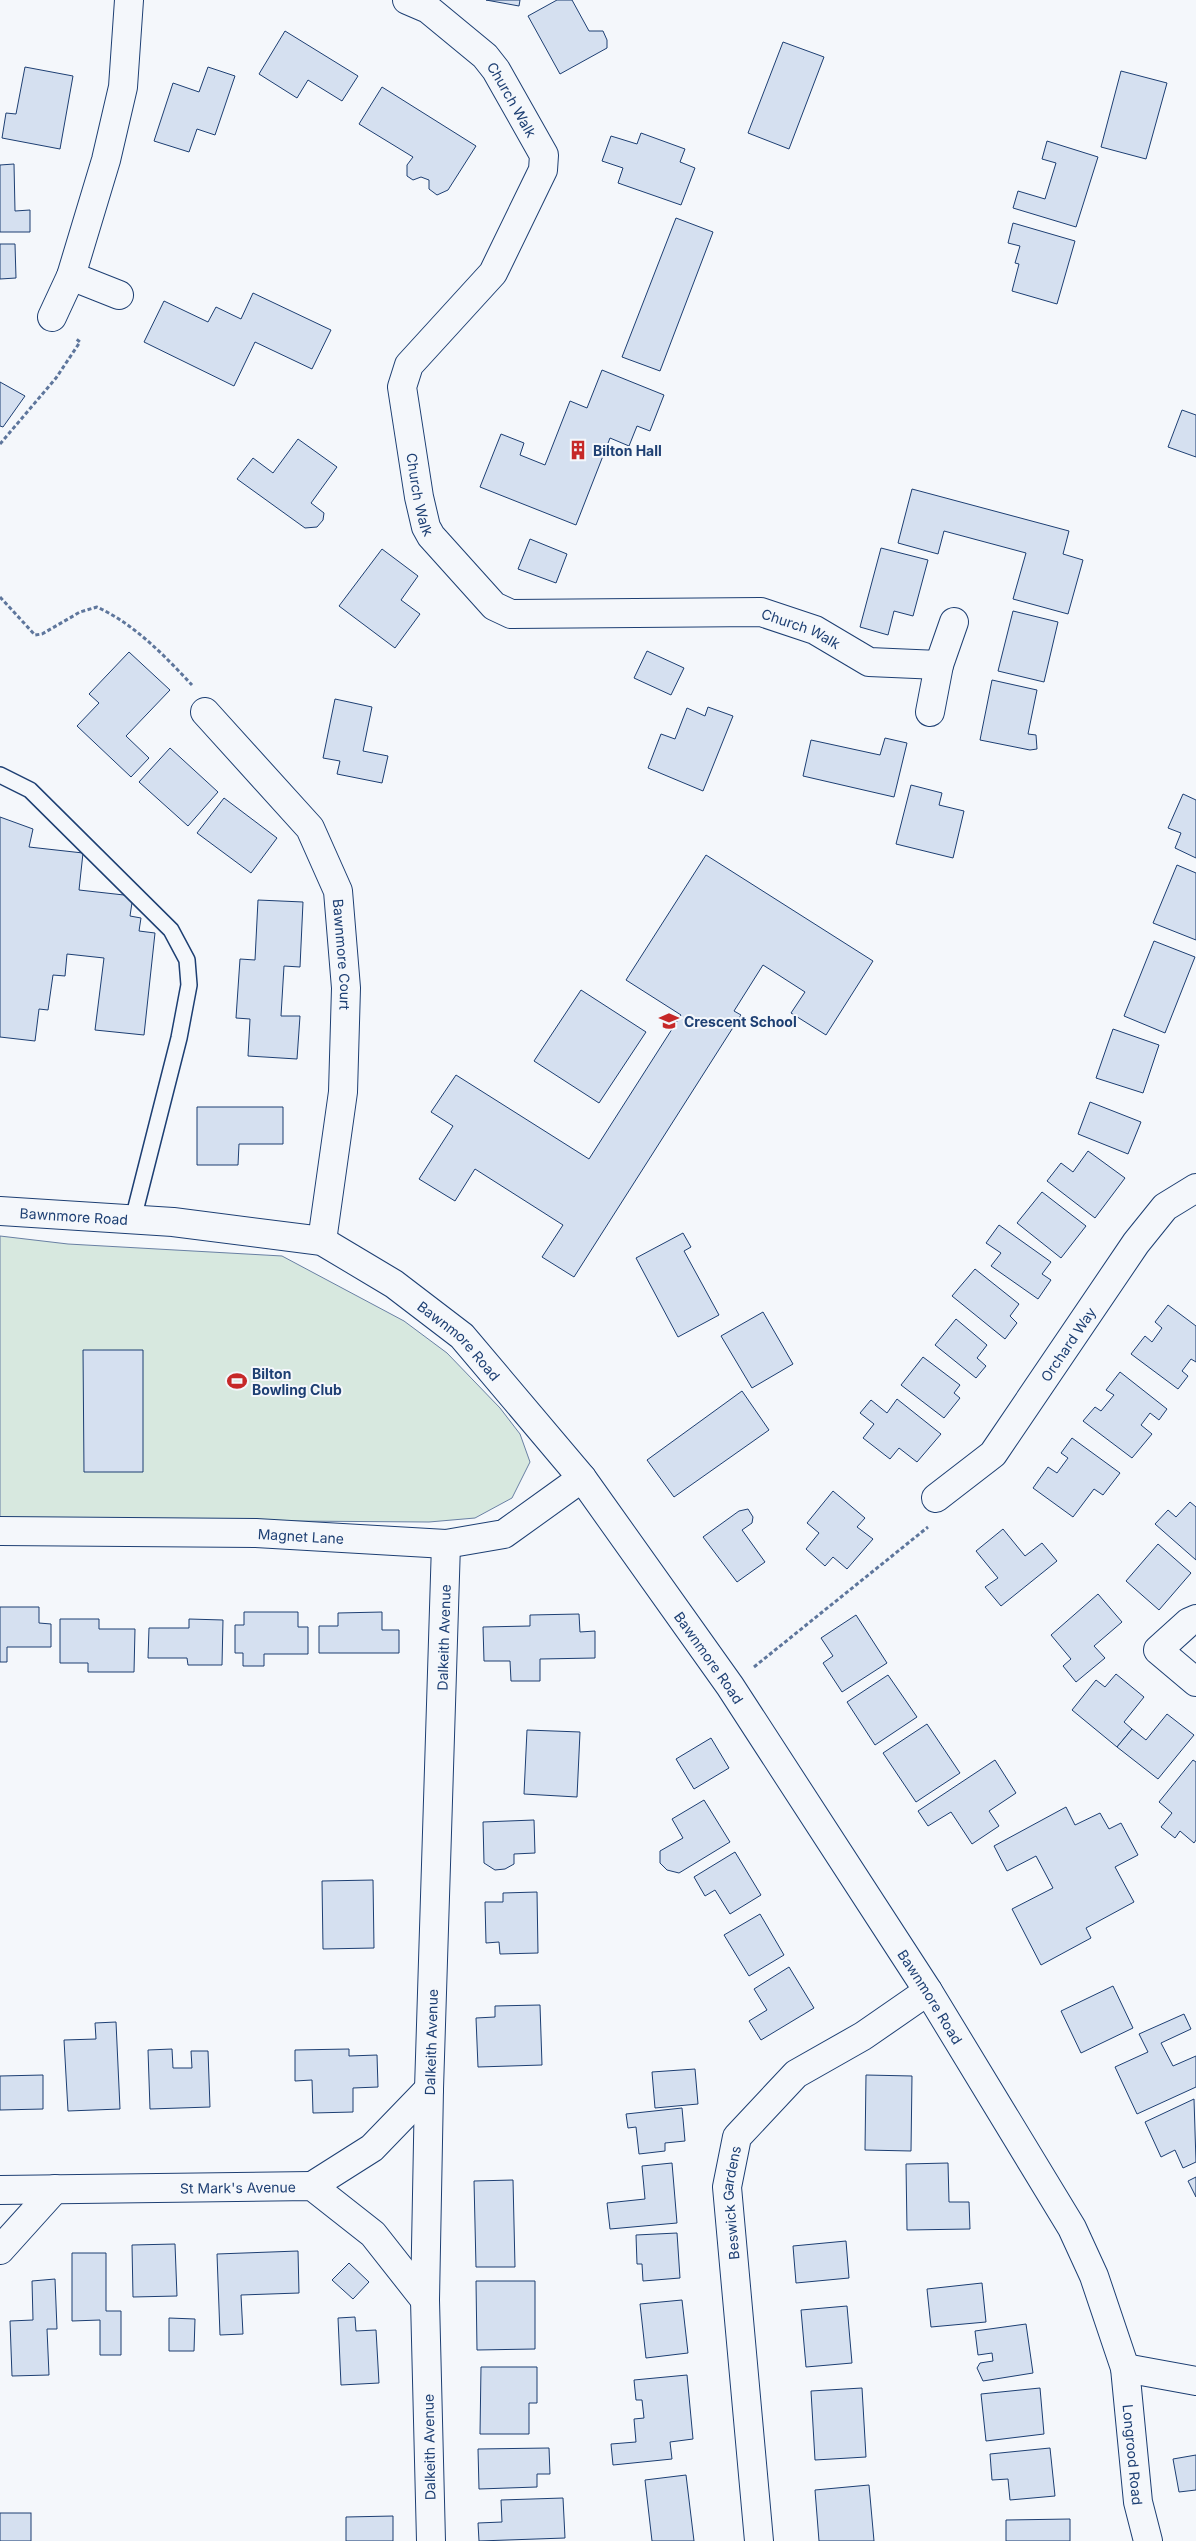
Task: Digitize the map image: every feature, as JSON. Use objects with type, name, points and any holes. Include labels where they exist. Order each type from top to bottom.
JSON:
[{"type":"street","points":[[52,317],[72,276],[106,160],[124,87],[130,0]]},
{"type":"street","name":"Church Walk","points":[[407,0],[428,9],[485,56],[496,70],[544,155],[543,170],[494,273],[409,365],[404,375],[402,386],[419,497],[426,527],[431,536],[494,606],[511,614],[761,612],[815,630],[868,662],[939,665]]},
{"type":"street","points":[[72,276],[119,295]]},
{"type":"street","points":[[930,712],[939,665],[954,622]]},
{"type":"street","name":"Bawnmore Court","points":[[205,712],[310,828],[338,891],[346,988],[343,1092],[322,1241]]},
{"type":"street","name":"Orchard Way","points":[[936,1498],[993,1454],[1136,1243],[1165,1207],[1196,1188]]},
{"type":"street","name":"Bawnmore Road","points":[[0,1211],[173,1222],[322,1241],[394,1284],[462,1336],[582,1478],[730,1686],[928,1991],[1072,2228],[1094,2276],[1125,2368]]},
{"type":"street","name":"Magnet Lane","points":[[0,1531],[256,1533],[446,1544],[504,1534],[582,1478]]},
{"type":"street","name":"Dalkeith Avenue","points":[[430,2541],[426,2300],[429,2089],[446,1544]]},
{"type":"street","points":[[1196,1619],[1189,1622],[1158,1650],[1196,1682]]},
{"type":"street","name":"Beswick Gardens","points":[[759,2541],[726,2188],[737,2137],[796,2074],[863,2036],[928,1991]]},
{"type":"street","points":[[312,2186],[372,2148],[429,2089]]},
{"type":"street","name":"St Mark's Avenue","points":[[0,2190],[312,2186],[373,2234],[426,2300]]},
{"type":"street","points":[[0,2250],[55,2189]]},
{"type":"street","points":[[1125,2368],[1196,2381]]},
{"type":"street","name":"Longrood Road","points":[[1125,2368],[1138,2502],[1148,2541]]},
{"type":"lane","points":[[0,774],[30,790],[164,923],[171,930],[187,960],[189,984],[179,1038],[133,1220]]},
{"type":"path","points":[[0,444],[56,378],[80,342],[52,317]]},
{"type":"path","points":[[0,597],[35,635],[42,634],[80,612],[97,607],[118,616],[140,634],[196,689],[205,712]]},
{"type":"path","points":[[730,1686],[930,1526],[936,1498]]},
{"type":"shaded area","name":"Bilton Bowling Club","points":[[0,1236],[68,1244],[282,1256],[404,1321],[447,1353],[500,1408],[520,1434],[530,1462],[512,1498],[475,1518],[429,1522],[0,1519]]},
{"type":"building","points":[[486,0],[520,0],[519,6]]},
{"type":"building","points":[[557,0],[572,0],[589,31],[603,31],[607,40],[607,48],[560,74],[528,16]]},
{"type":"building","points":[[285,31],[358,76],[342,101],[308,80],[297,98],[259,74]]},
{"type":"building","points":[[783,42],[824,57],[789,149],[748,133]]},
{"type":"building","points":[[25,67],[73,76],[60,149],[2,138],[6,113],[16,114]]},
{"type":"building","points":[[208,67],[235,76],[215,135],[197,129],[189,152],[154,141],[173,83],[199,92]]},
{"type":"building","points":[[1121,71],[1167,83],[1146,159],[1101,147]]},
{"type":"building","points":[[382,87],[476,146],[448,190],[437,195],[429,189],[429,180],[421,177],[413,180],[407,176],[407,165],[413,157],[359,124]]},
{"type":"building","points":[[641,133],[685,149],[680,162],[695,168],[681,205],[618,183],[623,168],[602,161],[611,136],[637,144]]},
{"type":"building","points":[[1047,141],[1098,157],[1076,227],[1013,208],[1018,191],[1045,199],[1056,163],[1042,159]]},
{"type":"building","points":[[14,164],[15,211],[30,210],[30,232],[0,232],[0,165]]},
{"type":"building","points":[[676,218],[713,232],[660,371],[622,357]]},
{"type":"building","points":[[1013,223],[1075,241],[1057,304],[1012,291],[1019,264],[1015,263],[1020,246],[1008,243]]},
{"type":"building","points":[[0,244],[15,244],[16,278],[0,279]]},
{"type":"building","points":[[253,293],[331,330],[312,369],[255,342],[234,386],[144,342],[164,301],[208,322],[216,307],[241,319]]},
{"type":"building","name":"Bilton Hall","points":[[602,370],[664,395],[650,431],[637,426],[629,446],[610,438],[576,525],[480,487],[501,434],[524,443],[520,455],[545,465],[570,401],[587,408]]},
{"type":"building","points":[[0,382],[25,396],[3,427],[0,426]]},
{"type":"building","points":[[1182,410],[1196,415],[1196,457],[1168,447]]},
{"type":"building","points":[[298,439],[337,467],[311,503],[324,513],[323,520],[317,527],[305,528],[237,479],[253,458],[273,473]]},
{"type":"building","points":[[912,489],[1069,531],[1063,554],[1083,560],[1068,614],[1013,599],[1026,553],[944,531],[938,554],[898,543]]},
{"type":"building","points":[[530,539],[567,554],[556,583],[518,569]]},
{"type":"building","points":[[881,548],[928,560],[913,616],[894,611],[888,635],[860,627]]},
{"type":"building","points":[[382,549],[418,576],[401,600],[420,614],[395,648],[339,606]]},
{"type":"building","points":[[1013,611],[1058,622],[1044,682],[998,671]]},
{"type":"building","points":[[647,651],[684,668],[671,695],[634,678]]},
{"type":"building","points":[[129,652],[170,690],[126,736],[149,758],[131,777],[77,726],[99,703],[89,694]]},
{"type":"building","points":[[992,680],[1037,690],[1028,734],[1036,735],[1037,749],[1030,750],[980,740]]},
{"type":"building","points":[[335,699],[372,707],[363,751],[388,756],[382,783],[337,774],[340,761],[323,758]]},
{"type":"building","points":[[708,707],[733,716],[703,791],[648,768],[661,734],[675,739],[687,708],[705,716]]},
{"type":"building","points":[[885,738],[907,743],[894,797],[803,776],[811,740],[880,755]]},
{"type":"building","points":[[170,748],[218,792],[188,826],[139,782]]},
{"type":"building","points":[[911,785],[942,793],[939,805],[964,811],[953,858],[896,844]]},
{"type":"building","points":[[1183,794],[1196,800],[1196,858],[1175,848],[1181,833],[1168,828]]},
{"type":"building","points":[[224,798],[277,838],[251,873],[197,833]]},
{"type":"building","points":[[0,817],[33,829],[29,847],[83,853],[79,890],[133,896],[130,916],[141,918],[139,931],[155,933],[144,1035],[95,1030],[104,958],[67,954],[65,976],[53,975],[48,1010],[39,1009],[35,1041],[0,1037]]},
{"type":"building","points":[[706,855],[873,961],[826,1035],[791,1013],[805,992],[763,965],[734,1011],[741,1015],[574,1277],[542,1257],[563,1225],[475,1169],[455,1201],[419,1179],[453,1126],[431,1112],[456,1075],[589,1159],[681,1015],[626,980]]},
{"type":"building","points":[[1177,865],[1196,873],[1196,940],[1153,923]]},
{"type":"building","points":[[258,900],[303,902],[300,967],[284,966],[281,1016],[300,1016],[297,1059],[248,1056],[250,1019],[236,1018],[240,959],[255,960]]},
{"type":"building","points":[[1154,941],[1195,957],[1165,1033],[1124,1016]]},
{"type":"building","points":[[581,990],[646,1032],[599,1103],[534,1061]]},
{"type":"building","points":[[1113,1029],[1159,1045],[1143,1093],[1096,1078]]},
{"type":"building","points":[[1090,1102],[1141,1122],[1128,1154],[1078,1134]]},
{"type":"building","points":[[197,1107],[283,1107],[283,1144],[239,1144],[238,1165],[197,1165]]},
{"type":"building","points":[[1088,1151],[1125,1178],[1095,1218],[1047,1181],[1061,1163],[1073,1172]]},
{"type":"building","points":[[1042,1192],[1086,1226],[1061,1258],[1017,1223]]},
{"type":"building","points":[[999,1225],[1051,1262],[1042,1274],[1051,1280],[1038,1299],[991,1266],[1001,1253],[986,1243]]},
{"type":"building","points":[[683,1233],[691,1247],[684,1251],[719,1315],[678,1337],[636,1258]]},
{"type":"building","points":[[975,1269],[1019,1304],[1010,1316],[1017,1323],[1005,1339],[952,1296]]},
{"type":"building","points":[[1168,1305],[1196,1326],[1196,1362],[1191,1359],[1182,1371],[1188,1376],[1178,1389],[1131,1354],[1145,1336],[1152,1342],[1162,1328],[1155,1322]]},
{"type":"building","points":[[763,1312],[793,1364],[752,1388],[721,1336]]},
{"type":"building","points":[[956,1319],[987,1345],[977,1358],[986,1366],[976,1378],[935,1345]]},
{"type":"building","points":[[83,1350],[143,1350],[143,1472],[84,1472]]},
{"type":"building","points":[[923,1357],[960,1385],[954,1393],[960,1398],[944,1418],[901,1385]]},
{"type":"building","points":[[1120,1372],[1167,1409],[1159,1420],[1150,1413],[1141,1425],[1152,1434],[1132,1458],[1083,1421],[1095,1407],[1101,1411],[1114,1395],[1106,1390]]},
{"type":"building","points":[[742,1391],[769,1430],[674,1497],[647,1460]]},
{"type":"building","points":[[897,1399],[941,1434],[917,1462],[899,1448],[890,1459],[863,1438],[874,1424],[860,1413],[871,1400],[887,1413]]},
{"type":"building","points":[[1072,1438],[1120,1473],[1103,1495],[1094,1489],[1073,1517],[1033,1488],[1048,1467],[1057,1473],[1068,1458],[1061,1453]]},
{"type":"building","points":[[833,1491],[865,1518],[857,1527],[873,1539],[847,1569],[833,1557],[825,1566],[806,1549],[819,1533],[807,1523]]},
{"type":"building","points":[[1190,1502],[1196,1507],[1196,1560],[1155,1524],[1168,1510],[1176,1517]]},
{"type":"building","points":[[748,1509],[753,1517],[752,1523],[742,1530],[765,1562],[737,1582],[703,1537],[739,1511]]},
{"type":"building","points":[[1003,1529],[1025,1556],[1042,1543],[1057,1561],[1001,1606],[985,1587],[998,1578],[976,1551]]},
{"type":"building","points":[[1158,1544],[1191,1573],[1159,1610],[1126,1581]]},
{"type":"building","points":[[1098,1594],[1122,1622],[1094,1646],[1105,1658],[1076,1682],[1063,1666],[1071,1659],[1051,1635]]},
{"type":"building","points":[[0,1607],[39,1607],[39,1623],[51,1624],[51,1647],[7,1647],[7,1662],[0,1662]]},
{"type":"building","points":[[244,1612],[298,1612],[298,1627],[308,1627],[308,1654],[264,1654],[264,1666],[243,1666],[243,1653],[235,1653],[235,1625],[244,1625]]},
{"type":"building","points":[[382,1612],[382,1630],[399,1630],[399,1653],[319,1653],[319,1626],[338,1626],[338,1613]]},
{"type":"building","points":[[579,1614],[580,1632],[595,1631],[595,1658],[540,1659],[540,1681],[511,1681],[510,1661],[484,1661],[483,1627],[530,1626],[530,1615]]},
{"type":"building","points":[[856,1615],[887,1663],[842,1692],[823,1663],[833,1656],[821,1638]]},
{"type":"building","points":[[60,1619],[99,1619],[99,1629],[135,1629],[134,1672],[88,1672],[88,1663],[60,1663]]},
{"type":"building","points":[[189,1619],[223,1620],[222,1665],[188,1665],[187,1658],[148,1658],[149,1628],[189,1628]]},
{"type":"building","points":[[1116,1674],[1144,1697],[1124,1722],[1132,1729],[1117,1747],[1072,1710],[1096,1680],[1105,1687]]},
{"type":"building","points":[[888,1675],[917,1717],[875,1745],[847,1702]]},
{"type":"building","points":[[1167,1714],[1194,1735],[1158,1779],[1117,1747],[1132,1729],[1146,1740]]},
{"type":"building","points":[[927,1724],[960,1773],[916,1802],[883,1753]]},
{"type":"building","points":[[527,1730],[580,1732],[577,1797],[524,1794]]},
{"type":"building","points":[[711,1738],[729,1768],[694,1789],[676,1759]]},
{"type":"building","points":[[995,1760],[1016,1793],[989,1811],[999,1826],[972,1844],[951,1812],[928,1826],[918,1811]]},
{"type":"building","points":[[1193,1760],[1196,1762],[1196,1840],[1194,1843],[1180,1831],[1175,1838],[1161,1827],[1172,1813],[1159,1802]]},
{"type":"building","points":[[704,1800],[730,1842],[679,1873],[667,1870],[660,1863],[660,1851],[683,1838],[672,1819]]},
{"type":"building","points":[[1066,1807],[1075,1825],[1100,1813],[1109,1829],[1121,1823],[1138,1855],[1115,1867],[1134,1902],[1086,1928],[1091,1938],[1041,1965],[1012,1909],[1053,1888],[1036,1856],[1007,1871],[994,1846]]},
{"type":"building","points":[[534,1820],[535,1853],[514,1854],[514,1864],[505,1869],[495,1870],[484,1863],[483,1822]]},
{"type":"building","points":[[735,1852],[761,1895],[730,1914],[715,1890],[705,1896],[694,1877]]},
{"type":"building","points":[[373,1880],[374,1948],[323,1949],[322,1881]]},
{"type":"building","points":[[537,1892],[538,1953],[500,1954],[499,1942],[486,1943],[485,1902],[503,1902],[503,1893]]},
{"type":"building","points":[[760,1914],[784,1955],[749,1976],[724,1935]]},
{"type":"building","points":[[789,1967],[814,2008],[761,2040],[749,2021],[767,2010],[754,1989]]},
{"type":"building","points":[[1113,1986],[1133,2028],[1081,2053],[1061,2011]]},
{"type":"building","points":[[540,2005],[542,2065],[478,2067],[476,2018],[495,2017],[495,2006]]},
{"type":"building","points":[[1184,2014],[1191,2029],[1161,2043],[1173,2066],[1196,2056],[1196,2087],[1137,2114],[1115,2067],[1148,2052],[1139,2034]]},
{"type":"building","points":[[116,2022],[120,2109],[68,2111],[64,2040],[96,2039],[95,2023]]},
{"type":"building","points":[[172,2049],[173,2068],[192,2068],[191,2051],[208,2051],[210,2107],[150,2109],[148,2050]]},
{"type":"building","points":[[349,2049],[349,2056],[377,2055],[378,2087],[353,2088],[353,2112],[313,2113],[312,2080],[295,2081],[295,2050]]},
{"type":"building","points":[[695,2069],[698,2104],[655,2108],[652,2072]]},
{"type":"building","points":[[43,2075],[43,2109],[0,2110],[0,2076]]},
{"type":"building","points":[[866,2075],[912,2076],[911,2151],[865,2150]]},
{"type":"building","points":[[1194,2099],[1196,2162],[1183,2168],[1175,2150],[1161,2157],[1145,2122]]},
{"type":"building","points":[[682,2108],[685,2141],[665,2143],[665,2151],[639,2154],[636,2127],[628,2128],[626,2114]]},
{"type":"building","points":[[672,2163],[677,2223],[610,2229],[607,2203],[645,2199],[642,2166]]},
{"type":"building","points":[[948,2163],[949,2202],[969,2202],[970,2229],[907,2230],[906,2164]]},
{"type":"building","points":[[1196,2177],[1196,2197],[1188,2181]]},
{"type":"building","points":[[513,2180],[515,2267],[476,2267],[474,2181]]},
{"type":"building","points":[[677,2233],[680,2278],[643,2281],[642,2264],[637,2264],[636,2235]]},
{"type":"building","points":[[846,2241],[849,2278],[796,2283],[793,2246]]},
{"type":"building","points":[[175,2244],[177,2296],[133,2297],[132,2245]]},
{"type":"building","points":[[298,2251],[299,2293],[241,2295],[243,2334],[220,2335],[217,2254]]},
{"type":"building","points":[[72,2253],[106,2253],[106,2311],[121,2311],[121,2355],[100,2355],[100,2320],[72,2321]]},
{"type":"building","points":[[349,2263],[369,2282],[353,2299],[332,2280]]},
{"type":"building","points":[[55,2279],[57,2329],[47,2329],[49,2375],[12,2376],[10,2321],[33,2320],[32,2281]]},
{"type":"building","points":[[476,2281],[535,2281],[535,2349],[477,2350]]},
{"type":"building","points":[[982,2283],[986,2322],[931,2327],[927,2289]]},
{"type":"building","points":[[682,2300],[688,2353],[646,2358],[640,2304]]},
{"type":"building","points":[[847,2306],[852,2363],[806,2367],[801,2310]]},
{"type":"building","points":[[355,2317],[356,2331],[376,2330],[379,2383],[341,2385],[338,2318]]},
{"type":"building","points":[[169,2318],[195,2319],[194,2351],[169,2351]]},
{"type":"building","points":[[1026,2324],[1033,2373],[983,2381],[977,2368],[980,2363],[993,2361],[992,2353],[978,2355],[975,2331]]},
{"type":"building","points":[[481,2367],[537,2367],[537,2403],[529,2403],[529,2434],[480,2434]]},
{"type":"building","points":[[687,2375],[693,2439],[670,2442],[672,2459],[613,2465],[611,2444],[636,2442],[634,2419],[644,2418],[642,2400],[636,2400],[634,2380]]},
{"type":"building","points":[[862,2388],[866,2457],[815,2460],[811,2391]]},
{"type":"building","points":[[1040,2388],[1044,2434],[986,2441],[981,2394]]},
{"type":"building","points":[[549,2448],[550,2474],[537,2474],[537,2487],[479,2489],[478,2449]]},
{"type":"building","points":[[1050,2448],[1055,2496],[1010,2500],[1008,2479],[992,2480],[990,2454]]},
{"type":"building","points":[[1196,2455],[1196,2490],[1179,2492],[1173,2459]]},
{"type":"building","points":[[686,2475],[694,2541],[652,2541],[645,2480]]},
{"type":"building","points":[[869,2485],[874,2541],[819,2541],[815,2490]]},
{"type":"building","points":[[563,2498],[565,2538],[479,2541],[478,2523],[502,2522],[501,2500]]},
{"type":"building","points":[[0,2513],[31,2513],[31,2541],[0,2541]]},
{"type":"building","points":[[393,2516],[393,2541],[346,2541],[346,2517]]},
{"type":"building","points":[[1070,2519],[1070,2541],[1006,2541],[1006,2520]]},
{"type":"place","name":"Bilton Hall","points":[[578,450]]},
{"type":"place","name":"Crescent School","points":[[669,1021]]},
{"type":"place","name":"Bilton Bowling Club","points":[[237,1381]]}]
